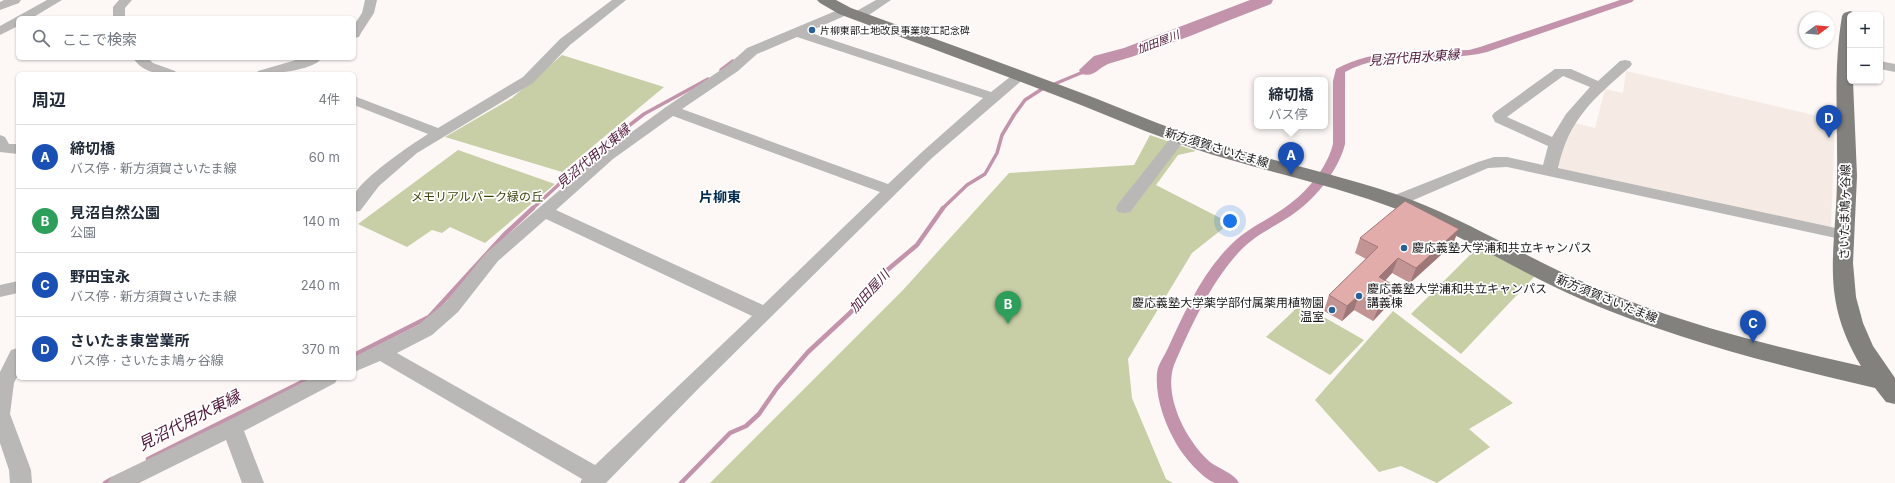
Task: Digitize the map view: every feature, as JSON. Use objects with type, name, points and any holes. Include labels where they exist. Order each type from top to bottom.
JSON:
[{"type":"main road","name":"新方須賀さいたま線","points":[[825,0],[851,14],[1020,76],[1178,138],[1227,154],[1308,175],[1396,201],[1442,221],[1556,278],[1638,313],[1690,331],[1763,353],[1889,388]]},
{"type":"main road","name":"さいたま鳩ヶ谷線","points":[[1851,12],[1854,0]]},
{"type":"main road","name":"さいたま鳩ヶ谷線","points":[[1848,84],[1844,281],[1848,310],[1860,343],[1889,388]]},
{"type":"street","points":[[0,6],[15,0]]},
{"type":"street","points":[[27,16],[56,0]]},
{"type":"street","points":[[119,16],[119,7],[126,0]]},
{"type":"street","points":[[356,204],[373,183],[412,150],[528,80],[566,42],[620,0]]},
{"type":"street","points":[[356,364],[382,353],[425,330],[452,307],[492,258],[608,156],[671,110],[733,68],[752,51],[796,32],[851,14],[885,0]]},
{"type":"street","points":[[356,31],[375,1]]},
{"type":"street","points":[[0,32],[16,22]]},
{"type":"street","points":[[796,32],[993,96]]},
{"type":"street","points":[[142,60],[148,66],[164,72]]},
{"type":"street","points":[[283,72],[310,60]]},
{"type":"street","points":[[1549,171],[1558,142],[1567,123],[1599,86],[1625,64]]},
{"type":"street","points":[[1883,66],[1895,68]]},
{"type":"street","points":[[1558,142],[1548,141],[1500,119],[1499,116],[1560,72],[1566,72],[1599,86]]},
{"type":"street","points":[[382,353],[594,480],[685,389],[765,314],[927,155],[993,96],[1020,76]]},
{"type":"street","points":[[356,101],[438,133]]},
{"type":"street","points":[[671,110],[891,191]]},
{"type":"street","points":[[1124,208],[1178,138]]},
{"type":"street","points":[[0,140],[3,148],[16,149]]},
{"type":"street","points":[[1396,201],[1494,162],[1507,162],[1845,235]]},
{"type":"street","points":[[544,211],[765,314]]},
{"type":"street","points":[[0,291],[16,287]]},
{"type":"street","points":[[16,359],[4,383],[0,414],[20,470],[21,483]]},
{"type":"street","points":[[118,483],[232,428],[324,380]]},
{"type":"street","points":[[232,428],[253,483]]},
{"type":"shaded area","points":[[1626,71],[1835,120],[1831,229],[1707,200],[1562,169],[1558,166],[1563,149],[1575,123],[1595,128],[1605,89],[1623,93]]},
{"type":"green space","points":[[562,55],[664,87],[562,172],[445,137],[512,98]]},
{"type":"green space","points":[[1150,135],[1196,151],[1178,155],[1156,185],[1230,223],[1192,253],[1128,359],[1132,398],[1166,479],[1173,483],[710,483],[903,290],[1009,173],[1134,165]]},
{"type":"green space","name":"メモリアルパーク緑の丘","points":[[458,150],[555,184],[485,243],[450,227],[442,233],[432,230],[407,247],[358,224]]},
{"type":"green space","points":[[1475,250],[1485,251],[1535,276],[1461,354],[1411,314]]},
{"type":"green space","points":[[1301,304],[1364,340],[1330,375],[1266,337]]},
{"type":"green space","points":[[1393,311],[1513,403],[1469,429],[1490,447],[1437,483],[1401,466],[1379,472],[1315,400]]},
{"type":"building","points":[[1405,201],[1459,229],[1416,268],[1398,258],[1379,277],[1397,287],[1379,306],[1359,295],[1347,306],[1329,295],[1378,247],[1360,238]]},
{"type":"waterway","name":"加田屋川","points":[[1088,70],[1100,60],[1130,52],[1265,0]]},
{"type":"waterway","name":"見沼代用水東縁","points":[[1231,483],[1217,476],[1205,467],[1184,444],[1171,417],[1167,402],[1165,386],[1166,368],[1188,320],[1217,270],[1241,242],[1262,227],[1285,214],[1305,198],[1318,183],[1334,159],[1337,152],[1340,135],[1338,91],[1340,71],[1351,65],[1366,60],[1383,57],[1469,53],[1483,50],[1629,0]]},
{"type":"waterway","name":"見沼代用水東縁","points":[[721,70],[733,61]]},
{"type":"waterway","name":"加田屋川","points":[[1052,85],[1088,70]]},
{"type":"waterway","name":"見沼代用水東縁","points":[[532,209],[591,155],[644,114],[708,79]]},
{"type":"waterway","name":"加田屋川","points":[[943,208],[967,185],[985,174],[997,153],[1002,135],[1014,115],[1025,100],[1042,89]]},
{"type":"waterway","name":"見沼代用水東縁","points":[[356,354],[429,317],[504,235],[533,208]]},
{"type":"waterway","name":"加田屋川","points":[[681,483],[730,433],[746,426],[759,414],[777,388],[808,352],[850,313],[886,271],[917,245],[943,208]]},
{"type":"waterway","name":"見沼代用水東縁","points":[[148,459],[306,380]]},
{"type":"waterway","name":"見沼代用水東縁","points":[[105,483],[112,479]]},
{"type":"place","name":"片柳東部土地改良事業竣工記念碑","points":[[812,30]]},
{"type":"place","name":"さいたま東営業所","points":[[1829,138]]},
{"type":"place","name":"締切橋","points":[[1291,175]]},
{"type":"place","name":"慶応義塾大学浦和共立キャンパス","points":[[1404,248]]},
{"type":"place","name":"慶応義塾大学浦和共立キャンパス 講義棟","points":[[1359,296]]},
{"type":"place","name":"慶応義塾大学薬学部付属薬用植物園 温室","points":[[1332,310]]},
{"type":"place","name":"見沼自然公園","points":[[1008,324]]},
{"type":"place","name":"野田宝永","points":[[1753,343]]},
{"type":"district","name":"片柳東","points":[[720,197]]}]
